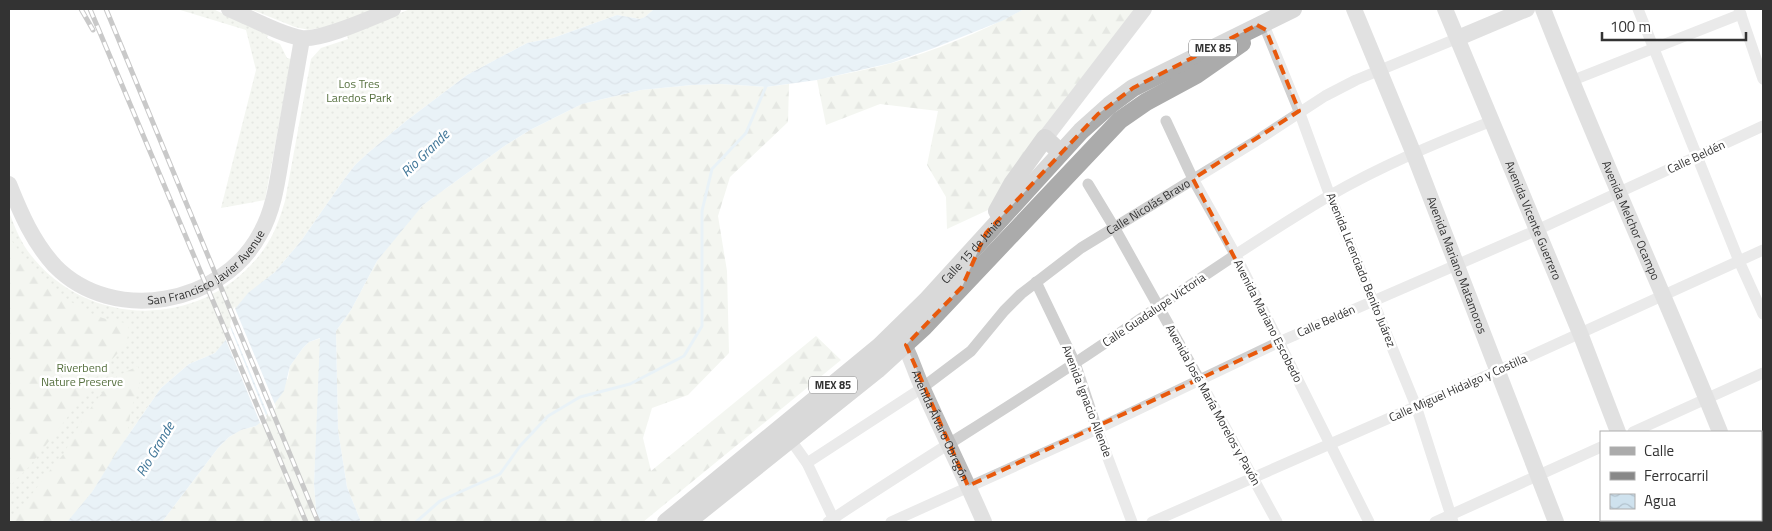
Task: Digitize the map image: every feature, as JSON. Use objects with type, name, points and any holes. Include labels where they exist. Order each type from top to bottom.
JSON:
[{"type":"main road","points":[[229,9],[302,39],[326,35],[393,9]]},
{"type":"main road","points":[[962,287],[986,233],[1012,184],[1144,9]]},
{"type":"main road","name":"Calle 15 de Junio","points":[[666,522],[792,420],[901,338],[962,287],[1120,120],[1146,102],[1196,75],[1262,28],[1293,9]]},
{"type":"main road","name":"Calle 15 de Junio","points":[[687,522],[877,370],[926,301],[1060,152],[1098,114],[1133,88],[1306,9]]},
{"type":"main road","name":"Avenida Mariano Matamoros","points":[[1354,9],[1413,152],[1556,522]]},
{"type":"main road","name":"Avenida Vicente Guerrero","points":[[1445,9],[1580,333],[1618,431]]},
{"type":"main road","name":"Calle Nicolás Bravo","points":[[1458,38],[1527,9]]},
{"type":"main road","name":"Avenida Melchor Ocampo","points":[[1544,9],[1571,81],[1720,431]]},
{"type":"main road","name":"San Francisco Javier Avenue","points":[[9,184],[38,246],[56,267],[75,282],[100,293],[141,301],[175,298],[203,288],[236,267],[250,252],[269,215],[276,187],[302,39]]},
{"type":"main road","points":[[1045,138],[1060,152]]},
{"type":"main road","name":"Avenida Álvaro Obregón","points":[[901,338],[984,522]]},
{"type":"street","points":[[1638,9],[1763,314]]},
{"type":"street","points":[[1571,81],[1654,49],[1740,12],[1763,79]]},
{"type":"street","name":"Avenida Licenciado Benito Juárez","points":[[1262,28],[1299,111],[1330,196],[1416,406],[1452,519]]},
{"type":"street","name":"Calle Nicolás Bravo","points":[[808,463],[922,388],[971,351],[1004,311],[1036,282],[1082,248],[1256,141],[1299,111],[1325,96],[1379,70],[1458,38]]},
{"type":"street","name":"Avenida Mariano Escobedo","points":[[1166,121],[1193,180],[1235,254],[1369,522]]},
{"type":"street","name":"Calle Guadalupe Victoria","points":[[832,521],[949,443],[1075,363],[1235,254],[1330,196],[1413,152],[1492,121]]},
{"type":"street","name":"Calle Beldén","points":[[891,522],[1279,342],[1536,230],[1763,126]]},
{"type":"street","name":"Avenida José María Morelos y Pavón","points":[[1088,184],[1199,379],[1276,522]]},
{"type":"street","name":"Calle Miguel Hidalgo y Costilla","points":[[1152,522],[1497,371],[1763,250]]},
{"type":"street","name":"Avenida Ignacio Allende","points":[[1036,282],[1075,363],[1132,522]]},
{"type":"street","points":[[1635,431],[1763,373]]},
{"type":"street","points":[[790,439],[808,463],[832,521]]},
{"type":"street","points":[[1435,522],[1452,519],[1537,476],[1600,447]]},
{"type":"highlighted area","points":[[1257,25],[1266,30],[1299,111],[1193,179],[1279,342],[968,486],[906,345],[962,287],[986,233],[1098,114],[1133,88]]},
{"type":"green space","points":[[177,9],[213,9],[268,35],[267,38],[280,44],[287,58],[291,59],[265,200],[221,208],[256,70],[246,30]]},
{"type":"green space","points":[[250,9],[380,9],[349,22],[309,30],[295,27]]},
{"type":"green space","points":[[410,9],[654,9],[640,19],[617,15],[553,38],[527,43],[467,75],[406,121],[355,165],[301,241],[265,281],[218,350],[189,364],[161,388],[118,450],[85,503],[67,522],[9,522],[9,212],[27,250],[51,277],[80,296],[112,307],[146,311],[179,307],[211,295],[240,276],[264,249],[271,238],[285,201],[311,59],[321,48],[348,39],[347,35]]},
{"type":"green space","points":[[1024,9],[1136,9],[988,210],[947,229],[946,197],[927,165],[938,111],[880,104],[826,125],[817,80],[909,58],[976,32]]},
{"type":"green space","points":[[721,84],[766,87],[789,84],[788,122],[730,177],[718,216],[727,271],[729,353],[688,395],[652,408],[643,438],[651,471],[816,336],[841,360],[643,522],[361,522],[347,487],[338,430],[336,331],[351,310],[377,261],[405,225],[423,205],[506,145],[530,130],[582,104],[641,90]]},
{"type":"green space","name":"Riverbend Nature Preserve","points":[[9,237],[39,274],[77,306],[111,321],[129,323],[127,343],[97,376],[28,468],[9,487]]},
{"type":"green space","points":[[321,338],[314,484],[317,522],[162,522],[218,448],[229,437],[241,430],[256,426],[288,378],[290,366],[303,348],[309,342]]},
{"type":"green space","points":[[138,366],[140,384],[131,409],[127,437],[92,492],[67,522],[9,522],[9,520],[15,517],[66,451],[69,441],[94,403],[115,377]]},
{"type":"water","name":"Rio Grande","points":[[654,9],[1024,9],[1004,20],[891,63],[817,80],[766,87],[721,84],[641,90],[582,104],[530,130],[506,145],[423,205],[377,261],[351,310],[336,331],[338,430],[347,487],[361,522],[317,522],[314,484],[320,338],[309,342],[290,366],[284,391],[262,421],[256,426],[241,430],[229,437],[218,448],[162,522],[67,522],[92,492],[118,450],[161,388],[189,364],[215,353],[229,336],[235,309],[248,293],[275,272],[301,241],[355,165],[368,153],[406,121],[467,75],[527,43],[553,38],[617,15],[640,19]]},
{"type":"pier","points":[[234,306],[276,407],[269,417],[230,324]]},
{"type":"pier","points":[[230,327],[267,418],[261,425],[225,338]]},
{"type":"waterway","points":[[416,522],[440,501],[500,474],[520,446],[548,416],[580,397],[630,384],[684,356],[702,326],[702,211],[712,169],[746,133],[767,84]]},
{"type":"railway","points":[[81,9],[93,30]]},
{"type":"railway","points":[[90,9],[306,522]]},
{"type":"railway","points":[[106,9],[318,522]]},
{"type":"park label","name":"Los Tres Laredos Park","points":[[359,91]]}]
